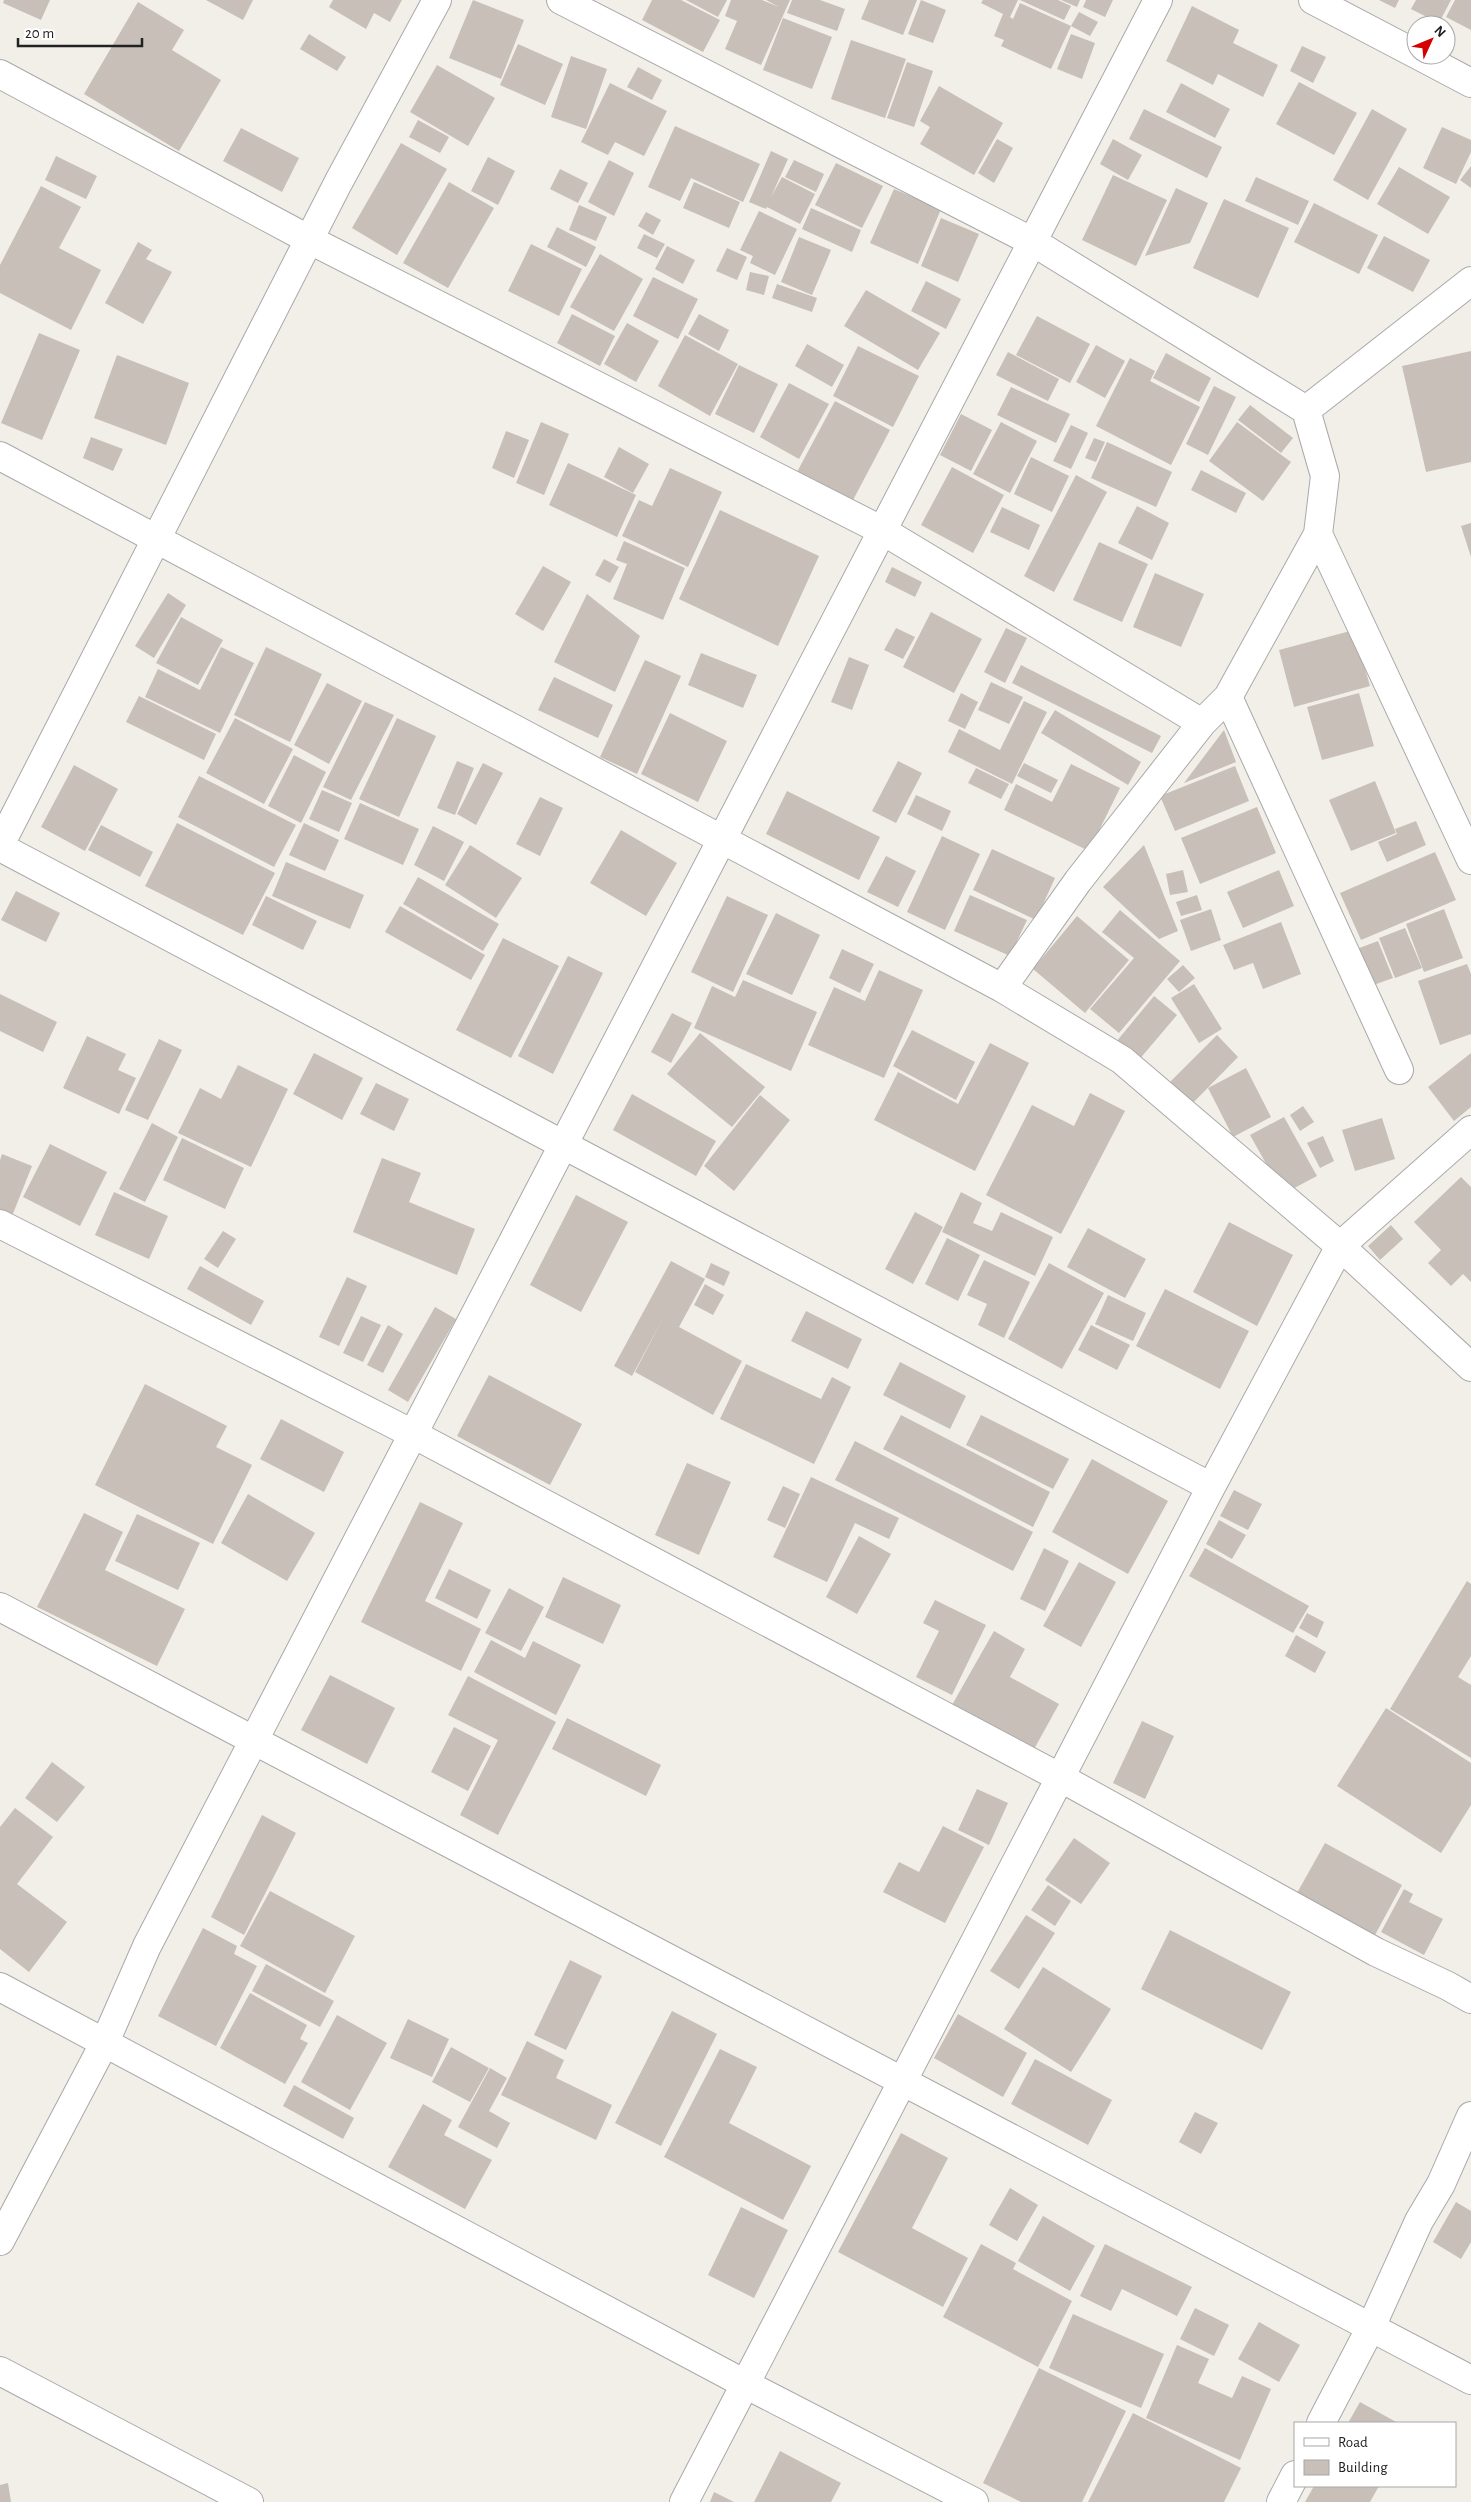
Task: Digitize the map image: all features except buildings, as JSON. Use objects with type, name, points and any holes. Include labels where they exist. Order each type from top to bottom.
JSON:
[{"type":"street","points":[[437,0],[310,240],[0,846],[1211,1486]]},
{"type":"street","points":[[561,0],[1033,242],[1306,410],[1324,476],[1318,534],[1228,697],[1202,722],[1078,881],[1002,988]]},
{"type":"street","points":[[0,2241],[105,2042],[146,1946],[1158,0]]},
{"type":"street","points":[[1313,0],[1406,48]]},
{"type":"street","points":[[1437,65],[1471,83]]},
{"type":"street","points":[[0,74],[310,240],[883,531],[1202,722]]},
{"type":"street","points":[[1306,410],[1471,281]]},
{"type":"street","points":[[0,456],[1002,988],[1122,1060],[1340,1246],[1471,1367]]},
{"type":"street","points":[[1318,534],[1471,860]]},
{"type":"street","points":[[1228,697],[1399,1070]]},
{"type":"street","points":[[684,2502],[747,2385],[1211,1486],[1340,1246],[1471,1130]]},
{"type":"street","points":[[0,1224],[413,1434],[1061,1778],[1376,1952],[1471,1999]]},
{"type":"street","points":[[0,1607],[1471,2380]]},
{"type":"street","points":[[0,1987],[747,2385],[974,2502]]},
{"type":"street","points":[[1322,2422],[1371,2327],[1419,2222],[1441,2184],[1471,2116]]},
{"type":"street","points":[[0,2372],[249,2502]]},
{"type":"street","points":[[1281,2502],[1294,2477]]}]
